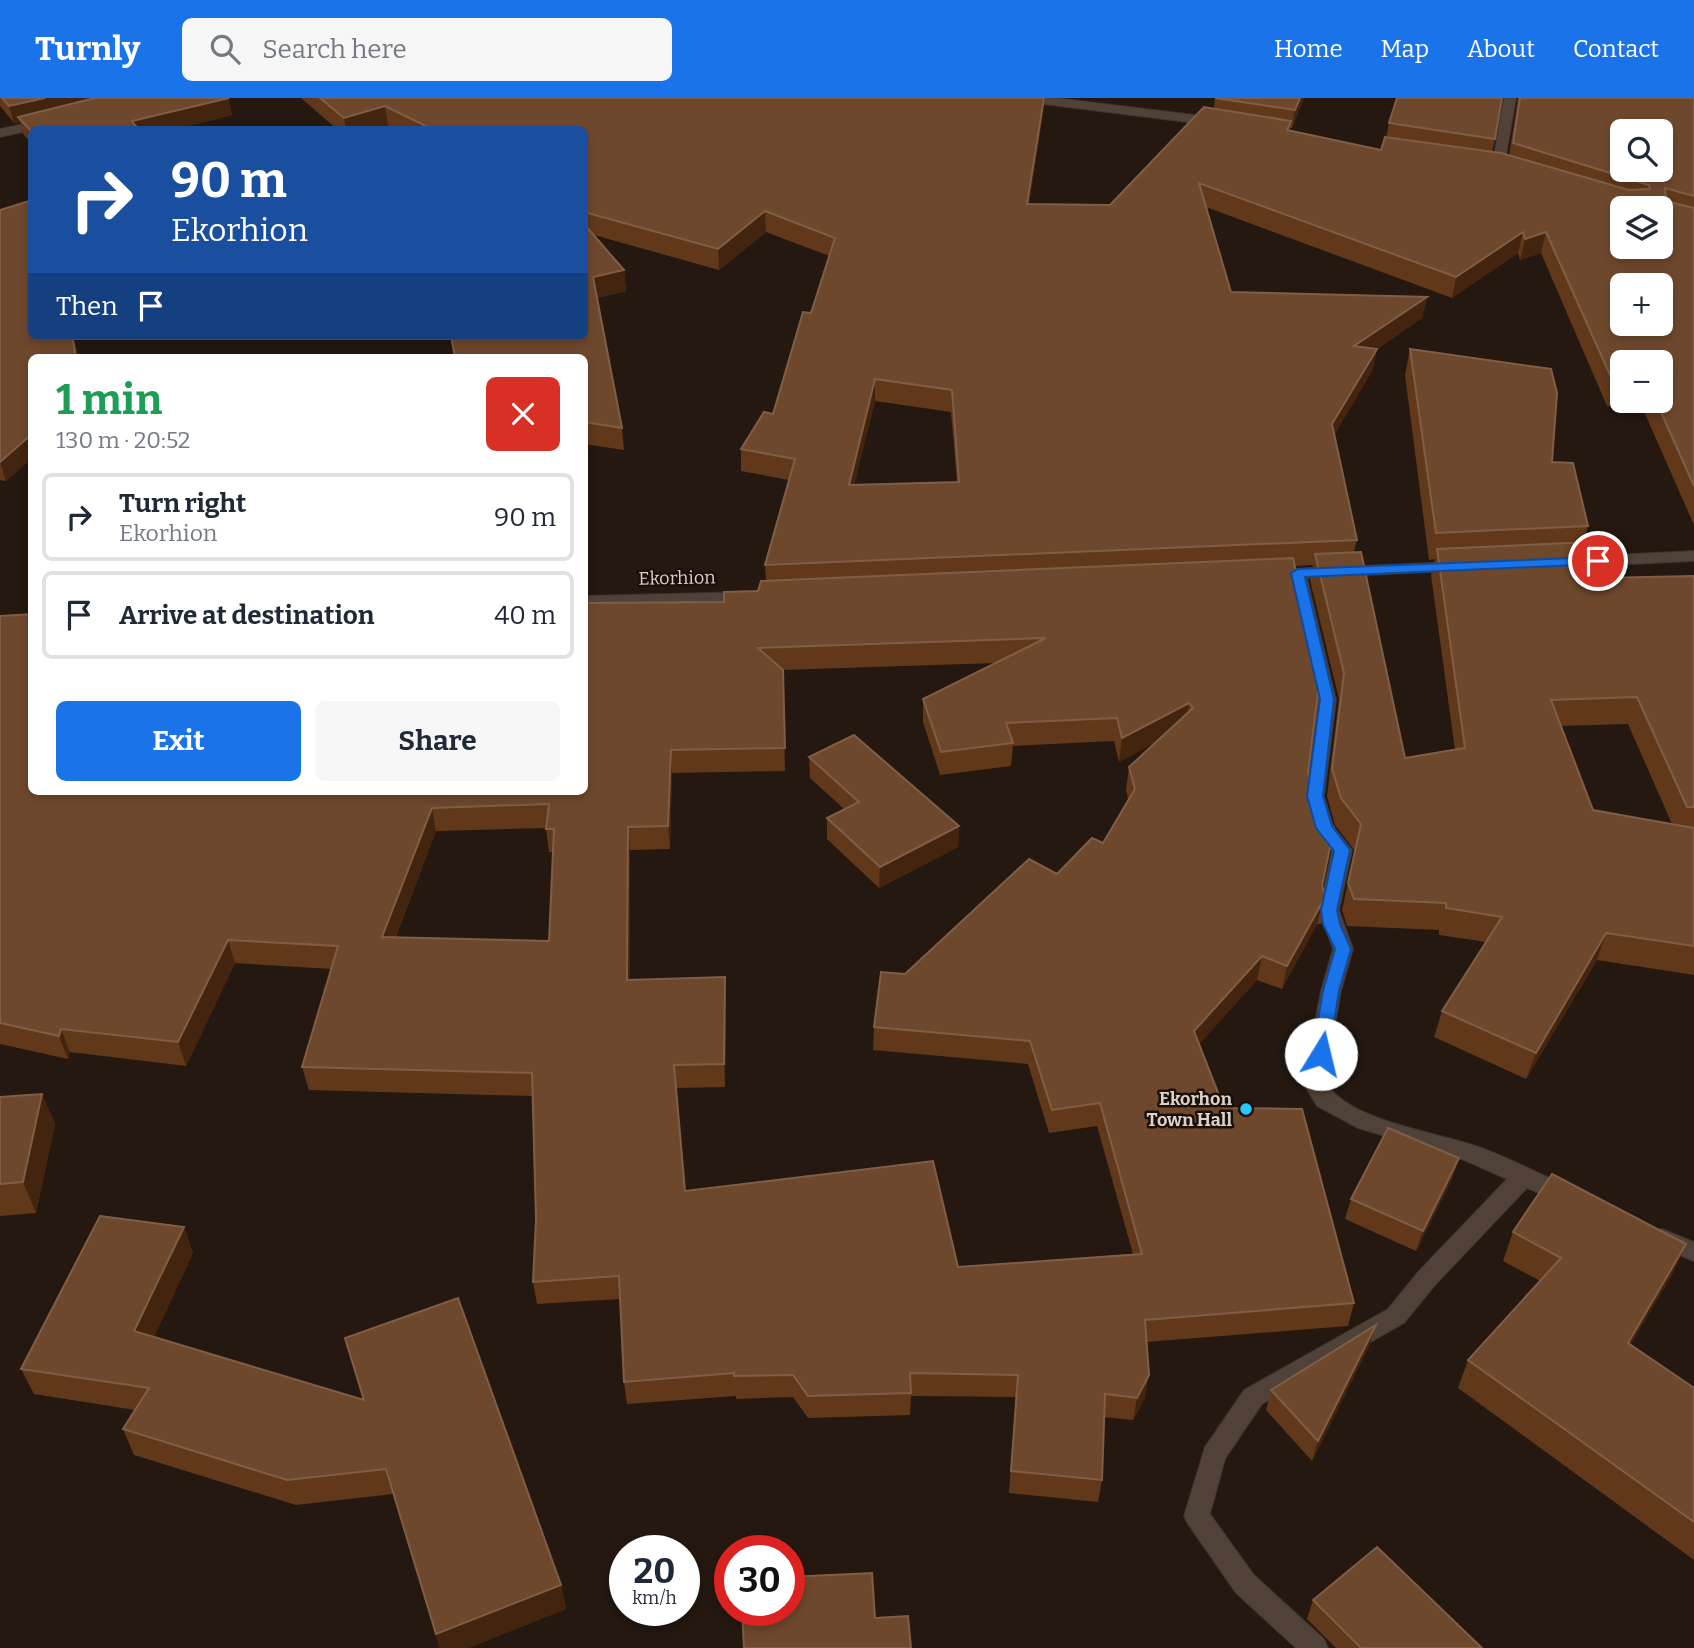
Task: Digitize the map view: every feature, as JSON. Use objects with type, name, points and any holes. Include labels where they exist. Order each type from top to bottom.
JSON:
[{"type":"street","points":[[1027,98],[1235,125]]},
{"type":"street","points":[[1485,165],[1504,169],[1510,98]]},
{"type":"street","points":[[32,126],[63,119]]},
{"type":"street","points":[[0,133],[28,127]]},
{"type":"street","points":[[1560,562],[1694,555]]},
{"type":"street","points":[[1259,575],[1478,566]]},
{"type":"street","points":[[1298,573],[1327,699],[1315,796],[1324,828],[1342,850],[1329,910],[1343,949],[1331,991],[1314,1083],[1325,1100],[1366,1122],[1470,1153],[1587,1205]]},
{"type":"street","name":"Ekorhion","points":[[588,601],[760,596]]},
{"type":"street","points":[[1315,1648],[1245,1584],[1198,1516],[1214,1455],[1253,1397],[1396,1316],[1427,1278],[1524,1177]]},
{"type":"street","points":[[1638,1227],[1694,1252]]},
{"type":"building","points":[[2,98],[45,98],[9,106]]},
{"type":"building","points":[[95,98],[229,98],[132,121],[136,126],[28,128],[18,117]]},
{"type":"building","points":[[320,98],[1044,98],[1027,204],[1110,205],[1204,107],[1291,121],[1287,130],[1381,150],[1385,137],[1501,153],[1629,190],[1650,189],[1649,185],[1639,182],[1673,182],[1673,119],[1610,119],[1610,173],[1513,143],[1520,98],[1694,98],[1694,196],[1665,188],[1666,196],[1610,196],[1610,259],[1673,259],[1673,203],[1694,208],[1694,486],[1661,413],[1673,413],[1673,350],[1610,350],[1610,375],[1546,232],[1525,239],[1523,232],[1456,277],[1199,183],[1231,292],[1427,297],[1354,346],[1377,349],[1332,424],[1357,540],[765,565],[795,459],[741,449],[764,412],[773,414],[803,312],[811,313],[835,238],[765,211],[718,249],[588,213],[588,126],[426,126],[385,106],[344,118]],"holes":[[[875,379],[952,390],[959,482],[849,485]]]},
{"type":"building","points":[[1215,98],[1300,98],[1295,110]]},
{"type":"building","points":[[1397,98],[1502,98],[1495,139],[1389,123]]},
{"type":"building","points":[[28,201],[28,340],[73,340],[75,354],[28,354],[28,438],[0,462],[0,210]]},
{"type":"building","points":[[588,229],[624,270],[593,277],[622,428],[588,423],[588,354],[454,354],[452,340],[588,340]]},
{"type":"building","points":[[1410,349],[1551,369],[1557,393],[1552,462],[1573,463],[1588,526],[1436,533]]},
{"type":"building","points":[[1591,542],[1600,578],[1694,576],[1694,807],[1687,807],[1637,697],[1551,700],[1593,810],[1694,828],[1694,946],[1606,933],[1536,1053],[1442,1011],[1502,917],[1446,908],[1446,903],[1354,899],[1348,883],[1361,824],[1341,798],[1332,769],[1344,673],[1315,554],[1361,552],[1405,758],[1465,748],[1437,549]]},
{"type":"building","points":[[1293,558],[1320,677],[1308,772],[1317,805],[1334,828],[1322,886],[1327,901],[1323,901],[1287,966],[1262,956],[1194,1031],[1224,1108],[1302,1109],[1354,1303],[1145,1320],[1149,1375],[1137,1398],[1105,1394],[1102,1480],[1011,1471],[1018,1375],[910,1373],[911,1393],[808,1396],[793,1375],[734,1376],[734,1373],[624,1382],[619,1276],[533,1282],[536,1219],[532,1073],[302,1067],[338,946],[228,940],[178,1042],[61,1029],[59,1036],[0,1023],[0,616],[28,614],[28,795],[588,795],[588,603],[724,602],[724,592],[758,591],[761,581]],"holes":[[[1046,638],[923,699],[941,752],[1013,743],[1006,723],[1117,718],[1122,738],[1189,703],[1193,708],[1129,767],[1135,789],[1103,843],[1092,838],[1057,874],[1029,859],[905,974],[881,972],[874,1027],[1030,1041],[1052,1110],[1100,1103],[1142,1254],[958,1267],[933,1161],[685,1191],[674,1065],[724,1064],[725,977],[627,980],[628,827],[668,826],[671,750],[785,748],[783,670],[758,648]],[[549,804],[546,829],[554,829],[549,941],[382,937],[432,808]]]},
{"type":"building","points":[[854,735],[959,826],[880,867],[827,818],[859,802],[809,757]]},
{"type":"building","points":[[42,1094],[23,1182],[0,1184],[0,1097]]},
{"type":"building","points":[[1388,1128],[1459,1158],[1423,1231],[1351,1199]]},
{"type":"building","points":[[1552,1174],[1686,1244],[1628,1343],[1694,1388],[1694,1522],[1468,1360],[1561,1258],[1513,1232]]},
{"type":"building","points":[[100,1216],[184,1227],[134,1331],[364,1400],[345,1338],[458,1298],[561,1585],[436,1634],[386,1469],[287,1480],[123,1429],[149,1388],[21,1369]]},
{"type":"building","points":[[1376,1325],[1318,1441],[1271,1390]]},
{"type":"building","points":[[1377,1547],[1482,1648],[1361,1648],[1313,1600]]},
{"type":"building","points":[[872,1573],[875,1618],[908,1616],[911,1648],[744,1648],[743,1626],[805,1626],[805,1576]]},
{"type":"place","name":"Ekorhon Town Hall","points":[[1246,1109]]},
{"type":"route","points":[[1321,1054],[1331,991],[1343,949],[1329,910],[1342,850],[1339,843],[1324,828],[1315,796],[1327,699],[1298,573],[1598,561]]}]
